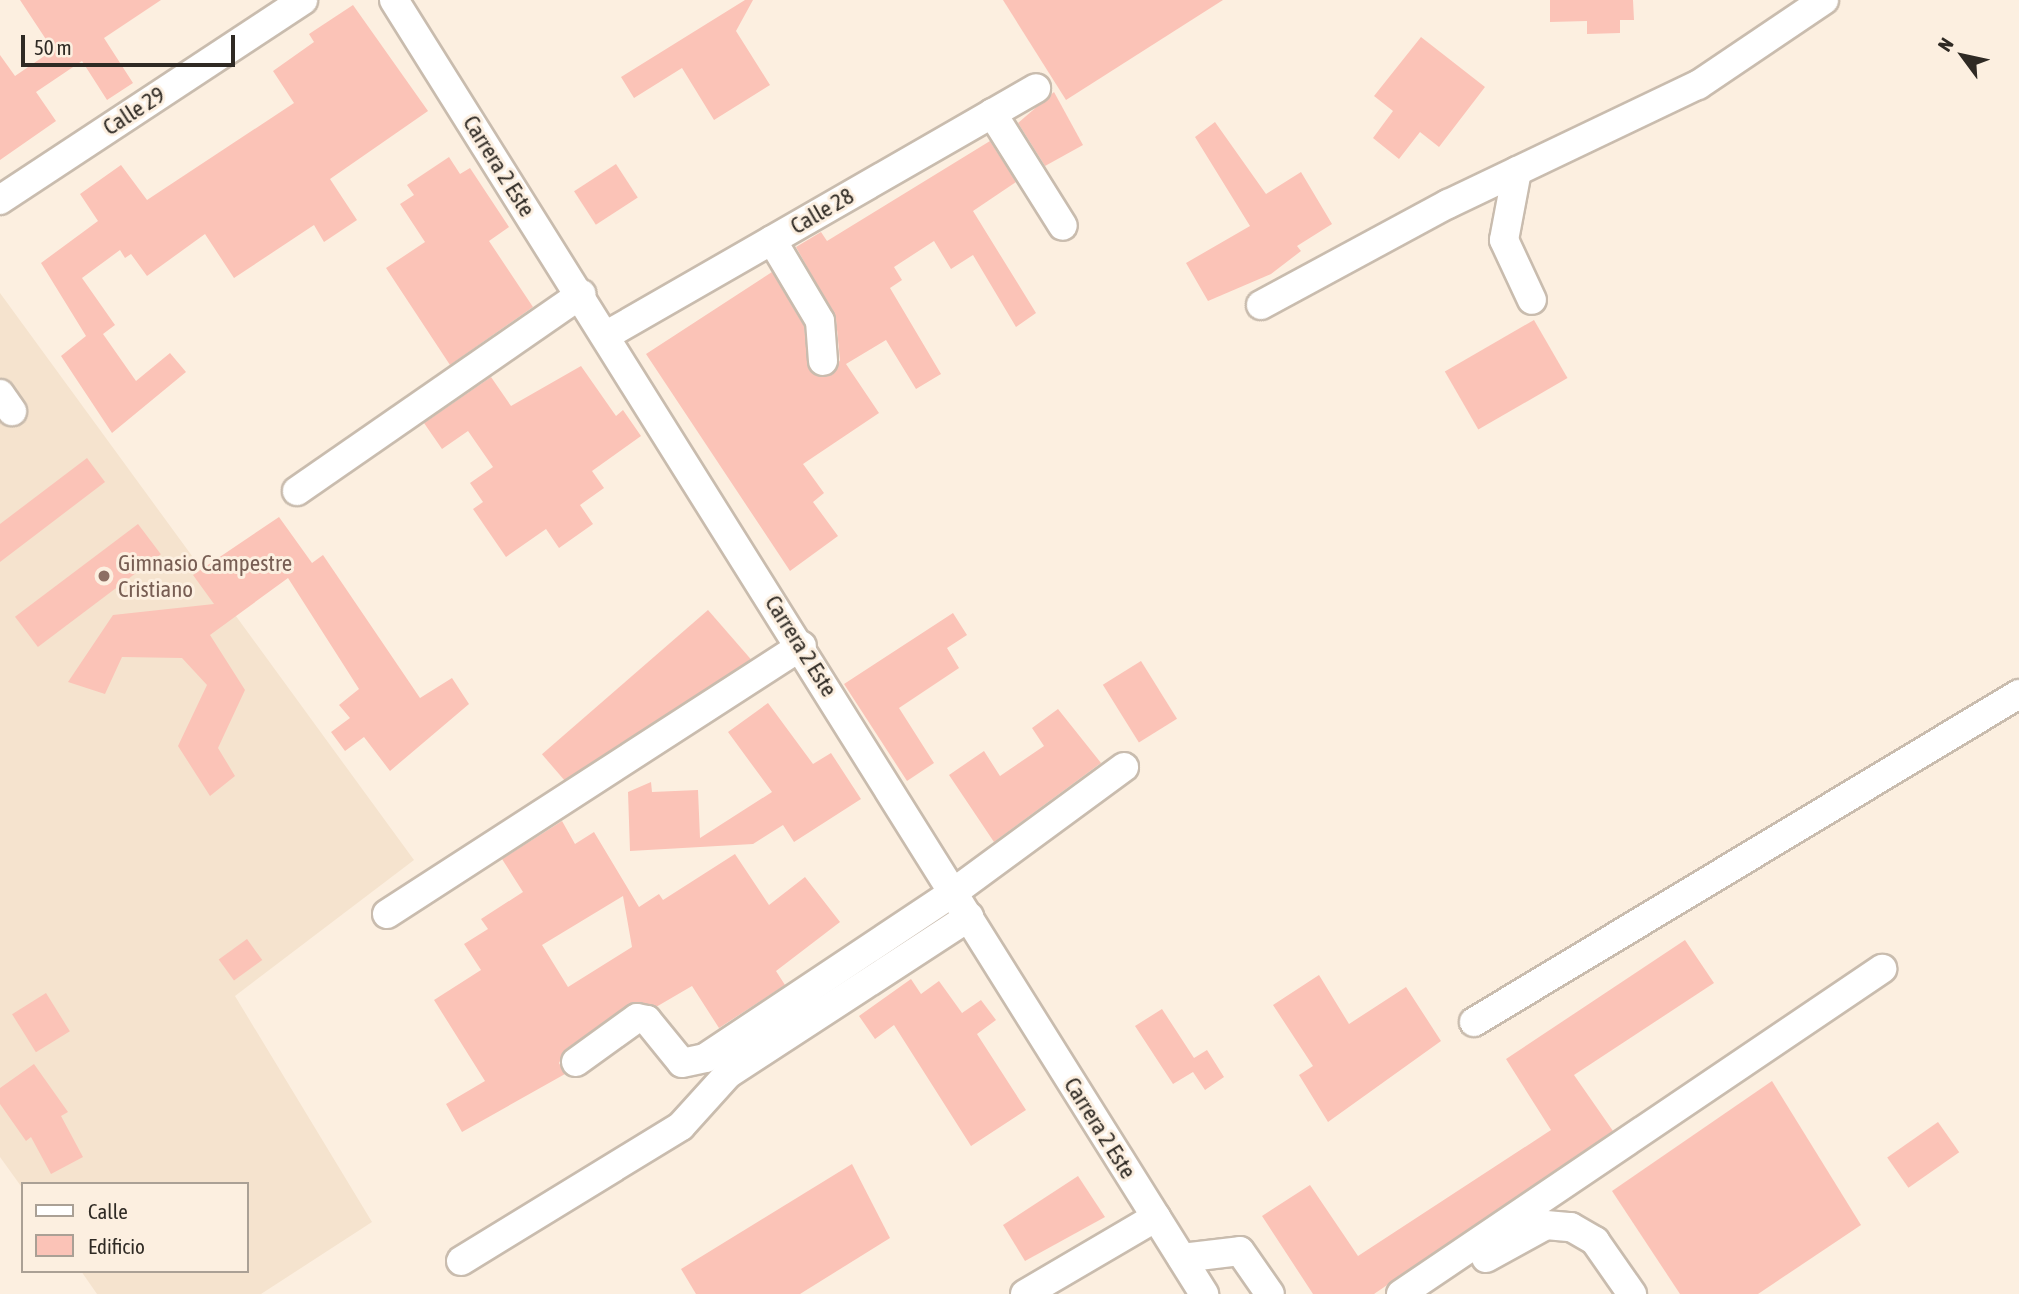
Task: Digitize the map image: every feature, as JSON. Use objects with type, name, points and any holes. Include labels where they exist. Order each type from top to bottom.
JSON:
[{"type":"street","name":"Calle 29","points":[[0,200],[303,0]]},
{"type":"street","name":"Carrera 2 Este","points":[[394,0],[802,646],[1204,1294]]},
{"type":"street","points":[[1261,304],[1517,171],[1698,85],[1824,0]]},
{"type":"street","name":"Calle 28","points":[[607,335],[1036,88]]},
{"type":"street","points":[[992,113],[1063,226]]},
{"type":"street","points":[[1517,171],[1504,240],[1532,300]]},
{"type":"street","points":[[772,240],[820,321],[824,361]]},
{"type":"street","points":[[297,491],[581,294]]},
{"type":"street","points":[[387,914],[802,646]]},
{"type":"street","points":[[1474,1022],[2019,694]]},
{"type":"street","points":[[576,1062],[637,1018],[648,1020],[682,1063],[705,1058],[954,892],[1124,767]]},
{"type":"street","points":[[460,1261],[681,1126],[728,1074],[969,917]]},
{"type":"street","points":[[1401,1294],[1882,969]]},
{"type":"street","points":[[1025,1294],[1156,1217]]},
{"type":"street","points":[[1434,1294],[1546,1225],[1571,1227],[1595,1241],[1632,1294]]},
{"type":"street","points":[[1182,1258],[1240,1251],[1270,1294]]},
{"type":"shaded area","name":"Gimnasio Campestre Cristiano","points":[[0,293],[414,860],[235,996],[372,1222],[261,1294],[97,1294],[82,1273],[248,1273],[248,1182],[21,1182],[21,1186],[0,1157]]},
{"type":"building","points":[[20,0],[161,0],[104,38],[133,83],[107,100],[82,61],[36,92],[56,121],[0,160],[0,55],[15,76],[53,50]]},
{"type":"building","points":[[745,0],[753,0],[736,31],[770,85],[714,120],[682,68],[634,98],[621,77]]},
{"type":"building","points":[[1003,0],[1223,0],[1066,100]]},
{"type":"building","points":[[1550,0],[1633,0],[1634,20],[1620,20],[1620,33],[1587,34],[1587,21],[1550,22]]},
{"type":"building","points":[[353,5],[428,111],[330,179],[357,220],[324,242],[314,225],[234,278],[205,234],[147,276],[131,254],[125,258],[120,250],[82,278],[115,325],[103,334],[136,381],[170,353],[186,372],[112,433],[61,356],[86,336],[41,263],[98,221],[80,194],[121,165],[147,200],[294,103],[273,71],[314,42],[309,34]]},
{"type":"building","points":[[1421,37],[1485,87],[1439,147],[1420,132],[1399,159],[1373,138],[1393,111],[1374,96]]},
{"type":"building","points":[[1054,92],[1083,145],[1045,166],[1018,123]]},
{"type":"building","points":[[1215,122],[1266,194],[1301,172],[1332,224],[1297,246],[1301,251],[1271,274],[1208,301],[1186,263],[1250,226],[1195,137]]},
{"type":"building","points":[[990,141],[1016,182],[973,211],[1036,313],[1016,327],[973,255],[951,269],[934,241],[894,267],[902,280],[890,288],[941,374],[916,389],[886,340],[846,364],[879,413],[803,464],[824,493],[813,502],[838,536],[790,571],[646,354],[772,272],[804,326],[809,370],[832,375],[840,360],[836,319],[796,247],[821,232],[827,241]]},
{"type":"building","points":[[449,157],[460,174],[470,168],[509,227],[489,241],[533,307],[450,365],[386,268],[425,242],[400,204],[414,195],[407,185]]},
{"type":"building","points":[[616,164],[638,198],[596,225],[574,191]]},
{"type":"building","points":[[1534,320],[1568,378],[1478,430],[1445,372]]},
{"type":"building","points":[[581,366],[616,416],[623,410],[641,436],[592,471],[604,488],[580,505],[593,524],[559,548],[546,529],[506,557],[473,509],[483,502],[470,483],[493,467],[468,431],[442,449],[424,423],[491,377],[511,406]]},
{"type":"building","points":[[87,458],[105,482],[0,562],[0,524]]},
{"type":"building","points":[[279,517],[312,563],[323,555],[420,698],[452,678],[469,704],[390,771],[364,737],[345,751],[331,732],[350,718],[339,705],[359,689],[288,578],[210,635],[245,690],[218,748],[235,776],[210,796],[178,746],[207,685],[182,658],[122,657],[105,694],[68,682],[113,615],[214,604],[193,575]]},
{"type":"building","points":[[138,524],[161,554],[38,647],[15,617]]},
{"type":"building","points":[[708,610],[751,659],[585,803],[542,754]]},
{"type":"building","points":[[953,613],[967,635],[947,648],[959,668],[899,708],[934,763],[907,781],[844,684]]},
{"type":"building","points":[[1141,661],[1177,719],[1139,743],[1103,685]]},
{"type":"building","points":[[768,703],[813,764],[831,753],[861,799],[794,842],[783,825],[753,844],[630,851],[628,792],[651,782],[652,792],[698,790],[700,838],[772,792],[728,732]]},
{"type":"building","points":[[1058,709],[1101,763],[994,842],[949,775],[984,751],[1000,776],[1044,746],[1032,728]]},
{"type":"building","points":[[562,821],[575,844],[594,832],[639,907],[659,894],[663,900],[735,854],[769,905],[805,877],[840,922],[776,971],[785,985],[719,1028],[692,986],[656,1007],[633,1002],[566,1049],[559,1063],[565,1074],[462,1132],[446,1104],[485,1081],[434,1000],[481,970],[464,944],[488,929],[481,919],[523,892],[502,859]],"holes":[[[623,896],[632,947],[568,987],[542,945]]]},
{"type":"building","points":[[247,939],[262,960],[234,981],[219,960]]},
{"type":"building","points":[[1685,940],[1714,983],[1574,1075],[1613,1131],[1374,1294],[1313,1294],[1262,1216],[1310,1185],[1358,1256],[1551,1130],[1506,1059]]},
{"type":"building","points":[[1319,975],[1349,1024],[1406,987],[1441,1041],[1328,1122],[1299,1075],[1313,1066],[1273,1005]]},
{"type":"building","points":[[911,979],[921,994],[939,981],[962,1013],[981,1000],[996,1020],[977,1034],[1026,1110],[971,1146],[894,1025],[875,1039],[859,1016]]},
{"type":"building","points":[[46,993],[70,1031],[36,1052],[12,1014]]},
{"type":"building","points":[[1162,1009],[1194,1058],[1207,1050],[1224,1077],[1205,1090],[1193,1072],[1173,1084],[1135,1026]]},
{"type":"building","points":[[34,1064],[68,1112],[61,1116],[83,1157],[51,1174],[31,1137],[26,1141],[0,1104],[0,1088]]},
{"type":"building","points":[[1772,1081],[1861,1225],[1758,1294],[1680,1294],[1612,1191]]},
{"type":"building","points":[[1938,1122],[1959,1152],[1908,1188],[1887,1158]]},
{"type":"building","points":[[852,1164],[890,1238],[800,1294],[696,1294],[681,1269]]},
{"type":"building","points":[[1078,1176],[1105,1217],[1025,1261],[1003,1225]]},
{"type":"place","name":"Gimnasio Campestre Cristiano","points":[[104,576]]}]
